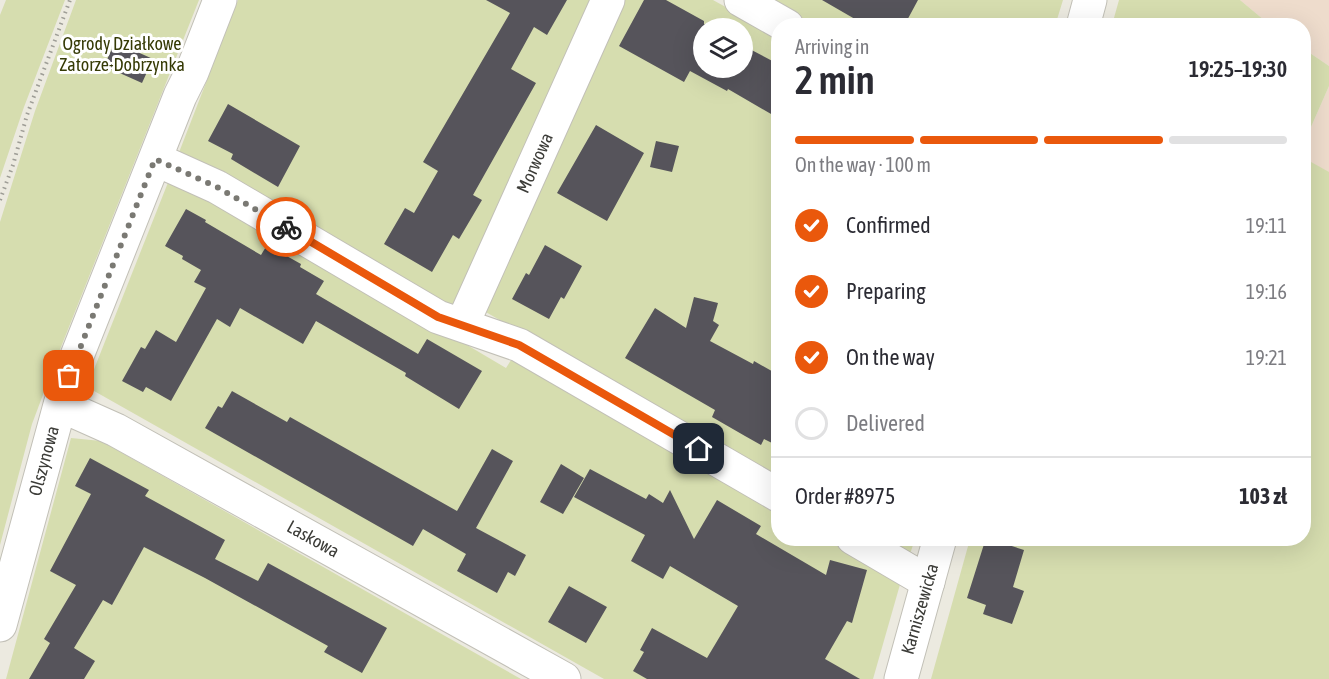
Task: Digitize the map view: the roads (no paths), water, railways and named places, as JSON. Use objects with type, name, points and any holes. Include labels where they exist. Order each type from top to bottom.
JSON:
[{"type":"street","name":"Olszynowa","points":[[0,625],[60,405],[155,159],[220,0]]},
{"type":"street","name":"Morwowa","points":[[462,325],[608,0]]},
{"type":"street","points":[[741,0],[773,18]]},
{"type":"street","points":[[1085,18],[1090,0]]},
{"type":"street","points":[[155,159],[217,187],[438,317],[519,345],[771,491]]},
{"type":"street","name":"Laskowa","points":[[60,405],[127,436],[564,679]]},
{"type":"street","points":[[867,546],[928,582]]},
{"type":"street","name":"Karniszewicka","points":[[900,679],[938,546]]},
{"type":"park label","name":"Ogrody Działkowe Zatorze-Dobrzynka","points":[[122,54]]}]
